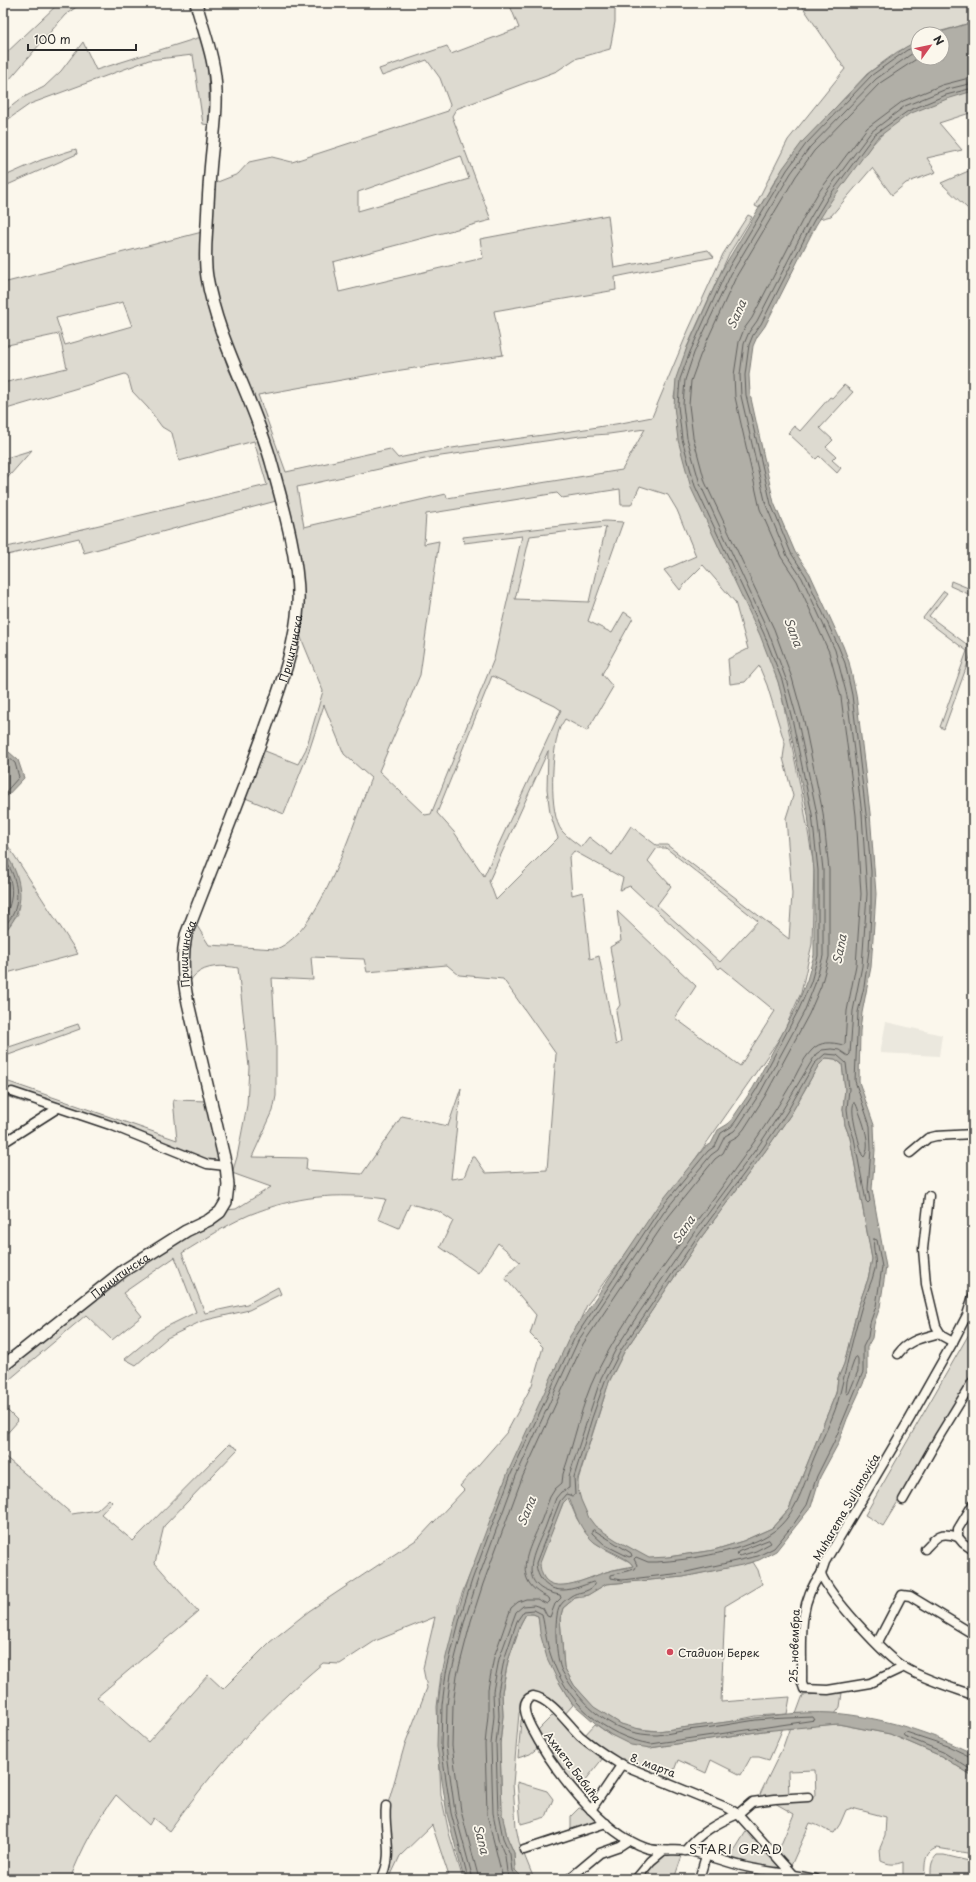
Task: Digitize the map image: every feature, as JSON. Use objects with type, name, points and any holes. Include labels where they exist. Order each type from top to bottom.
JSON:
[{"type":"street","name":"Приштинска","points":[[3,1366],[123,1271],[182,1233],[209,1220],[220,1212],[228,1195],[226,1166],[188,1003],[184,981],[183,949],[186,935],[247,779],[274,705],[289,657],[296,627],[298,602],[296,577],[279,491],[262,433],[226,342],[213,303],[207,276],[206,251],[208,198],[216,92],[210,50],[196,3]]},
{"type":"street","points":[[12,1092],[144,1138],[207,1164],[226,1166]]},
{"type":"street","points":[[3,1143],[58,1108]]},
{"type":"street","points":[[910,1153],[928,1138],[936,1136],[973,1134]]},
{"type":"street","points":[[929,1196],[923,1249],[923,1266],[934,1319],[940,1333],[953,1342]]},
{"type":"street","name":"Muharema Suljanovića","points":[[973,1296],[970,1317],[953,1342],[825,1562],[821,1574],[829,1587],[855,1619],[877,1643],[904,1667],[927,1678],[973,1695]]},
{"type":"street","points":[[898,1354],[909,1343],[919,1338],[940,1333]]},
{"type":"street","points":[[903,1500],[973,1381]]},
{"type":"street","points":[[973,1504],[958,1528],[958,1537],[963,1543],[973,1550]]},
{"type":"street","points":[[925,1549],[936,1537],[941,1534],[958,1537]]},
{"type":"street","name":"25. новембра","points":[[821,1574],[808,1596],[804,1614],[802,1683],[804,1690],[828,1690],[870,1683],[904,1667]]},
{"type":"street","points":[[877,1643],[902,1595],[910,1596],[973,1634]]},
{"type":"street","name":"8. марта","points":[[528,1721],[524,1709],[528,1699],[534,1696],[541,1698],[550,1704],[565,1721],[596,1749],[622,1764],[673,1784],[728,1808],[738,1814]]},
{"type":"street","name":"Ахмета Бабића","points":[[528,1721],[542,1746],[592,1810],[606,1823],[629,1840],[646,1848],[663,1851],[685,1851],[745,1867],[815,1879]]},
{"type":"street","points":[[592,1810],[622,1764]]},
{"type":"street","points":[[685,1851],[698,1836],[718,1823],[738,1814],[752,1802],[776,1799],[808,1798]]},
{"type":"street","points":[[381,1879],[386,1868],[388,1853],[385,1815],[386,1806]]},
{"type":"street","points":[[738,1814],[792,1874]]},
{"type":"street","points":[[524,1850],[606,1823]]},
{"type":"street","points":[[569,1879],[600,1853],[620,1846],[629,1840]]},
{"type":"street","points":[[636,1879],[651,1861],[663,1851]]},
{"type":"street","points":[[699,1879],[706,1856]]},
{"type":"shaded area","points":[[59,3],[82,3],[65,15],[3,87],[3,56]]},
{"type":"shaded area","points":[[509,3],[615,3],[615,22],[610,49],[575,59],[557,71],[456,109],[452,116],[491,220],[333,262],[339,292],[483,258],[480,239],[608,215],[614,268],[708,250],[714,257],[615,277],[616,290],[494,311],[503,355],[381,373],[258,395],[286,472],[390,449],[398,458],[652,417],[688,331],[723,254],[748,215],[752,217],[729,254],[687,347],[674,396],[681,442],[696,494],[719,547],[768,643],[781,692],[801,790],[814,867],[812,944],[801,993],[782,1035],[673,1191],[587,1305],[562,1359],[463,1591],[458,1605],[455,1655],[441,1674],[437,1707],[441,1795],[449,1833],[463,1879],[450,1879],[432,1825],[400,1856],[389,1879],[383,1879],[387,1807],[405,1744],[427,1688],[423,1668],[435,1617],[375,1641],[340,1664],[323,1663],[260,1721],[203,1786],[169,1831],[153,1818],[149,1825],[116,1795],[90,1836],[70,1879],[3,1879],[3,1455],[72,1514],[97,1510],[109,1499],[112,1502],[101,1514],[133,1541],[229,1444],[238,1449],[164,1526],[155,1563],[198,1612],[97,1697],[148,1742],[208,1675],[223,1689],[270,1642],[309,1611],[419,1538],[464,1490],[460,1486],[507,1432],[532,1385],[543,1347],[530,1334],[536,1315],[505,1278],[520,1262],[498,1243],[478,1273],[440,1247],[453,1221],[438,1211],[410,1204],[399,1228],[378,1219],[386,1199],[350,1196],[316,1197],[283,1204],[249,1215],[223,1228],[182,1253],[205,1313],[247,1304],[278,1287],[281,1294],[249,1310],[202,1321],[167,1338],[136,1365],[125,1359],[160,1330],[196,1312],[175,1257],[123,1293],[142,1316],[112,1340],[86,1315],[3,1385],[3,1370],[112,1282],[226,1210],[236,1209],[271,1187],[232,1173],[237,1157],[247,1105],[249,1067],[238,968],[221,966],[204,969],[194,976],[186,989],[183,958],[194,921],[209,945],[276,949],[292,939],[307,922],[334,874],[371,778],[344,754],[324,705],[309,751],[284,814],[243,797],[260,749],[298,764],[306,749],[323,691],[297,628],[299,615],[278,480],[209,281],[210,185],[238,174],[249,162],[272,157],[292,162],[448,111],[450,105],[440,78],[427,60],[382,76],[379,69],[447,46],[451,54],[519,28]],"holes":[[[461,156],[469,179],[358,211],[358,192]],[[645,429],[622,470],[447,498],[446,494],[304,527],[297,487],[434,457],[580,436]],[[640,486],[668,495],[677,510],[696,556],[664,570],[680,590],[703,565],[735,602],[748,649],[728,659],[730,684],[745,682],[759,666],[767,685],[785,744],[783,758],[793,796],[786,818],[792,894],[789,939],[667,845],[656,845],[631,826],[612,855],[589,837],[581,847],[562,831],[558,823],[553,797],[553,766],[559,729],[565,719],[587,731],[613,687],[602,674],[633,618],[624,612],[612,633],[588,621],[623,522],[605,521],[463,537],[464,543],[522,536],[494,659],[431,814],[425,815],[379,771],[420,675],[439,541],[424,544],[426,514],[557,493],[562,498],[620,489],[621,505],[631,505]],[[606,527],[589,602],[515,599],[530,536]],[[492,676],[561,710],[484,876],[454,832],[437,813]],[[548,751],[547,789],[550,813],[558,838],[496,900],[489,881]],[[657,848],[666,848],[758,921],[720,962],[657,905],[671,886],[648,861]],[[574,851],[623,878],[620,890],[630,886],[719,969],[721,967],[775,1011],[740,1066],[675,1018],[696,986],[617,911],[621,941],[610,947],[620,1005],[616,1011],[621,1042],[616,1045],[599,956],[590,959],[583,892],[572,895],[569,857]],[[311,957],[364,959],[367,972],[447,965],[459,975],[503,979],[556,1054],[547,1170],[486,1173],[475,1157],[472,1157],[464,1177],[451,1179],[461,1088],[448,1126],[402,1116],[362,1174],[306,1170],[307,1158],[252,1157],[273,1111],[276,1096],[276,1043],[272,978],[313,980]]]},
{"type":"shaded area","points":[[800,3],[973,3],[973,22],[950,29],[950,26],[910,26],[910,45],[897,52],[867,74],[805,140],[776,179],[759,208],[755,206],[788,140],[845,69]]},
{"type":"shaded area","points":[[201,37],[206,59],[209,92],[209,125],[203,124],[193,55],[149,60],[30,104],[3,123],[3,113],[22,98],[44,87],[61,71],[83,42],[96,70]]},
{"type":"shaded area","points":[[973,73],[973,112],[939,123],[962,150],[927,158],[936,172],[906,183],[892,195],[872,168],[831,216],[811,221],[869,148],[905,110]]},
{"type":"shaded area","points":[[76,149],[77,154],[3,187],[3,177],[41,160]]},
{"type":"shaded area","points":[[973,169],[973,208],[968,209],[941,183]]},
{"type":"shaded area","points":[[202,232],[216,333],[228,368],[243,400],[267,466],[276,501],[84,553],[79,538],[3,556],[3,548],[267,485],[254,441],[179,461],[172,433],[162,427],[148,408],[132,391],[128,376],[125,374],[3,410],[3,383],[67,368],[59,334],[3,346],[3,283]],"holes":[[[123,302],[132,326],[65,345],[56,318]]]},
{"type":"shaded area","points":[[844,385],[853,392],[820,428],[833,440],[826,447],[836,456],[832,460],[841,468],[837,473],[819,456],[816,459],[788,433],[794,426],[800,431],[830,397],[832,398]]},
{"type":"shaded area","points":[[32,450],[3,483],[3,459]]},
{"type":"shaded area","points":[[951,581],[973,590],[973,596],[950,586]]},
{"type":"shaded area","points":[[944,591],[947,593],[929,616],[973,649],[944,729],[940,727],[967,651],[923,618]]},
{"type":"shaded area","points":[[3,838],[78,954],[3,974],[3,933],[18,914],[9,859],[3,858]]},
{"type":"shaded area","points":[[886,1022],[942,1035],[939,1056],[880,1053]]},
{"type":"shaded area","points":[[78,1024],[80,1029],[3,1057],[3,1049]]},
{"type":"shaded area","points":[[826,1058],[835,1059],[842,1064],[845,1089],[843,1109],[845,1125],[850,1138],[872,1259],[868,1279],[858,1307],[844,1364],[838,1378],[836,1393],[789,1509],[772,1528],[743,1541],[714,1550],[649,1560],[604,1543],[577,1500],[577,1483],[609,1382],[624,1352],[700,1239],[791,1114],[818,1066]]},
{"type":"shaded area","points":[[3,1080],[177,1140],[173,1100],[207,1101],[219,1162],[217,1164],[30,1096],[28,1104],[3,1095]]},
{"type":"shaded area","points":[[973,1327],[973,1379],[883,1526],[865,1515]]},
{"type":"shaded area","points":[[3,1406],[18,1421],[3,1438]]},
{"type":"shaded area","points":[[568,1498],[577,1519],[593,1541],[630,1562],[633,1566],[609,1571],[566,1585],[556,1585],[548,1582],[542,1575],[539,1563],[563,1503]]},
{"type":"shaded area","points":[[753,1562],[758,1570],[762,1584],[725,1606],[721,1702],[790,1697],[787,1714],[756,1716],[727,1722],[658,1731],[631,1728],[621,1724],[594,1708],[574,1685],[564,1667],[560,1618],[563,1608],[575,1598],[584,1597],[606,1584],[683,1577]]},
{"type":"shaded area","points":[[526,1614],[538,1616],[543,1640],[550,1662],[560,1684],[573,1705],[563,1716],[554,1704],[546,1697],[537,1693],[532,1693],[519,1713],[513,1784],[516,1827],[519,1842],[534,1879],[524,1879],[515,1870],[514,1853],[507,1837],[502,1813],[500,1744],[503,1716],[502,1692],[508,1661],[521,1623]]},
{"type":"shaded area","points":[[842,1693],[840,1707],[835,1714],[796,1714],[803,1695]]},
{"type":"shaded area","points":[[554,1714],[603,1758],[578,1790],[536,1732]]},
{"type":"shaded area","points":[[523,1718],[539,1747],[530,1754],[518,1758],[521,1720]]},
{"type":"shaded area","points":[[595,1724],[611,1735],[650,1748],[783,1728],[769,1760],[759,1757],[751,1757],[741,1775],[711,1760],[706,1773],[678,1760],[670,1781],[657,1774],[618,1760],[584,1736]]},
{"type":"shaded area","points":[[838,1724],[890,1734],[941,1756],[973,1776],[973,1854],[937,1848],[932,1850],[927,1857],[924,1879],[903,1879],[903,1862],[892,1864],[881,1861],[880,1848],[885,1836],[886,1817],[852,1808],[846,1810],[834,1833],[810,1823],[790,1868],[777,1854],[794,1814],[773,1802],[812,1800],[812,1796],[816,1796],[815,1770],[788,1771],[789,1797],[763,1798],[760,1795],[761,1792],[783,1747],[790,1727]]},
{"type":"shaded area","points":[[517,1782],[547,1791],[553,1799],[546,1817],[521,1824]]},
{"type":"shaded area","points":[[579,1808],[589,1810],[600,1821],[571,1832],[571,1816]]},
{"type":"shaded area","points":[[747,1830],[781,1867],[778,1869],[729,1859]]},
{"type":"shaded area","points":[[683,1853],[674,1879],[639,1879],[657,1859],[667,1855]]},
{"type":"shaded area","points":[[937,1855],[944,1855],[973,1862],[973,1879],[931,1879],[932,1863]]},
{"type":"shaded area","points":[[748,1870],[788,1878],[788,1879],[744,1879]]},
{"type":"water","name":"Sana","points":[[973,22],[973,91],[947,99],[909,114],[877,138],[831,201],[816,225],[765,326],[757,337],[753,346],[749,375],[750,394],[774,503],[795,552],[810,574],[843,646],[849,662],[856,694],[870,813],[876,894],[871,967],[860,1031],[859,1082],[874,1125],[875,1150],[872,1189],[886,1267],[880,1307],[874,1324],[872,1338],[867,1347],[867,1372],[838,1444],[820,1477],[811,1507],[776,1551],[759,1560],[742,1565],[683,1577],[606,1584],[588,1595],[575,1598],[563,1608],[560,1619],[564,1667],[574,1685],[594,1707],[621,1724],[643,1730],[658,1731],[766,1716],[820,1713],[851,1715],[887,1722],[923,1732],[973,1754],[973,1776],[941,1756],[890,1734],[838,1724],[763,1731],[650,1748],[631,1745],[601,1728],[571,1702],[557,1679],[547,1658],[540,1633],[538,1616],[526,1614],[521,1623],[508,1661],[502,1692],[503,1716],[500,1744],[502,1813],[507,1837],[514,1853],[515,1870],[524,1879],[464,1879],[447,1814],[437,1747],[438,1704],[442,1673],[456,1617],[468,1579],[508,1472],[570,1336],[657,1207],[705,1147],[711,1144],[718,1130],[728,1124],[753,1088],[796,1008],[807,980],[814,955],[814,871],[808,815],[789,724],[778,682],[760,635],[691,488],[678,440],[674,406],[676,378],[686,350],[722,270],[783,168],[803,141],[870,72],[910,45],[910,66],[950,66],[950,29]],"holes":[[[826,1058],[835,1059],[842,1064],[845,1089],[843,1109],[845,1125],[850,1138],[872,1259],[868,1279],[858,1307],[844,1364],[838,1378],[836,1393],[789,1509],[772,1528],[743,1541],[714,1550],[668,1557],[649,1558],[616,1540],[595,1526],[589,1518],[578,1489],[578,1478],[609,1382],[624,1352],[700,1239],[791,1114],[818,1066]],[[568,1498],[570,1499],[579,1522],[589,1538],[598,1545],[627,1560],[633,1566],[609,1571],[566,1585],[556,1585],[548,1582],[543,1575],[540,1563],[563,1503]]]},
{"type":"water","points":[[9,752],[18,760],[24,778],[3,800],[3,755]]},
{"type":"water","points":[[3,858],[9,859],[14,868],[20,898],[19,907],[15,916],[3,933]]},
{"type":"place","name":"Стадион Берек","points":[[670,1652]]},
{"type":"district","name":"STARI GRAD","points":[[736,1848]]}]
